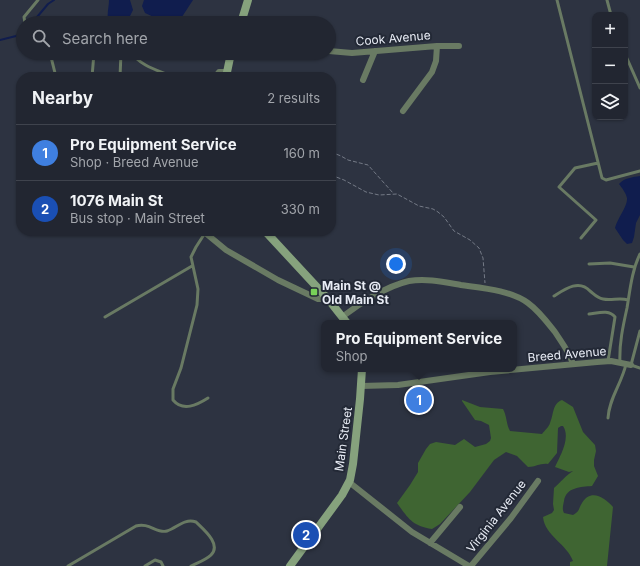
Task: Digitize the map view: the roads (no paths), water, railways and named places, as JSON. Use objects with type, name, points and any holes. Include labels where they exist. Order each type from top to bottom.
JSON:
[{"type":"main road","points":[[243,16],[248,0]]},
{"type":"main road","points":[[226,72],[229,60]]},
{"type":"main road","points":[[270,236],[328,299],[345,320]]},
{"type":"main road","name":"Main Street","points":[[290,566],[342,495],[349,482],[353,468],[362,372]]},
{"type":"street","name":"Cook Avenue","points":[[336,52],[352,53],[437,46],[459,46]]},
{"type":"street","points":[[403,111],[432,72],[436,61],[437,46]]},
{"type":"street","points":[[362,80],[375,51]]},
{"type":"street","points":[[209,236],[226,250],[278,280],[318,299],[328,299]]},
{"type":"street","points":[[345,320],[351,310],[395,286],[411,281],[429,280],[485,288],[515,297],[527,303],[543,317],[569,351],[573,364]]},
{"type":"street","name":"Breed Avenue","points":[[517,369],[608,361],[625,364]]},
{"type":"street","name":"Breed Avenue","points":[[361,386],[398,384],[490,372]]},
{"type":"street","name":"Virginia Avenue","points":[[470,566],[511,518],[538,480]]},
{"type":"street","points":[[349,482],[400,523],[430,543],[470,566]]},
{"type":"street","points":[[430,543],[460,507]]},
{"type":"lane","points":[[25,16],[38,0]]},
{"type":"lane","points":[[557,0],[602,178],[604,180],[640,171]]},
{"type":"lane","points":[[607,0],[610,12]]},
{"type":"lane","points":[[52,60],[55,72]]},
{"type":"lane","points":[[92,72],[93,60]]},
{"type":"lane","points":[[120,72],[121,60]]},
{"type":"lane","points":[[139,60],[163,72]]},
{"type":"lane","points":[[628,61],[640,88]]},
{"type":"lane","points":[[581,238],[596,220],[559,187],[575,168],[598,163]]},
{"type":"lane","points":[[202,236],[191,257],[198,289],[197,305],[181,368],[173,389],[173,400],[180,406],[185,407],[193,406],[208,398]]},
{"type":"lane","points":[[625,364],[619,349],[634,267],[640,254]]},
{"type":"lane","points":[[589,264],[610,263],[634,267]]},
{"type":"lane","points":[[105,317],[192,266]]},
{"type":"lane","points":[[554,296],[572,286],[578,285],[588,289],[595,296],[600,298],[608,300],[619,298],[628,300]]},
{"type":"lane","points":[[589,314],[607,312],[615,317],[608,361]]},
{"type":"lane","points":[[608,418],[611,400],[621,380],[625,364],[638,346],[640,331]]},
{"type":"lane","points":[[625,364],[640,368]]},
{"type":"lane","points":[[68,566],[141,524],[166,532],[187,520],[192,520],[196,522],[213,541],[214,546],[211,555],[191,566]]},
{"type":"lane","points":[[145,566],[156,560],[161,562],[164,566]]},
{"type":"water","points":[[109,0],[130,0],[133,10],[130,16],[108,16]]},
{"type":"water","points":[[144,0],[193,0],[183,16],[152,16],[145,13],[142,6]]},
{"type":"water","points":[[640,176],[640,215],[636,223],[632,243],[627,244],[615,228],[627,201],[626,194],[619,184],[626,179]]},
{"type":"waterway","points":[[38,16],[48,4],[54,0]]},
{"type":"waterway","points":[[0,40],[16,36]]},
{"type":"place","name":"Main St @ Old Main St","points":[[314,292]]},
{"type":"place","name":"Pro Equipment Service","points":[[419,400]]},
{"type":"place","name":"1076 Main St","points":[[306,535]]}]
